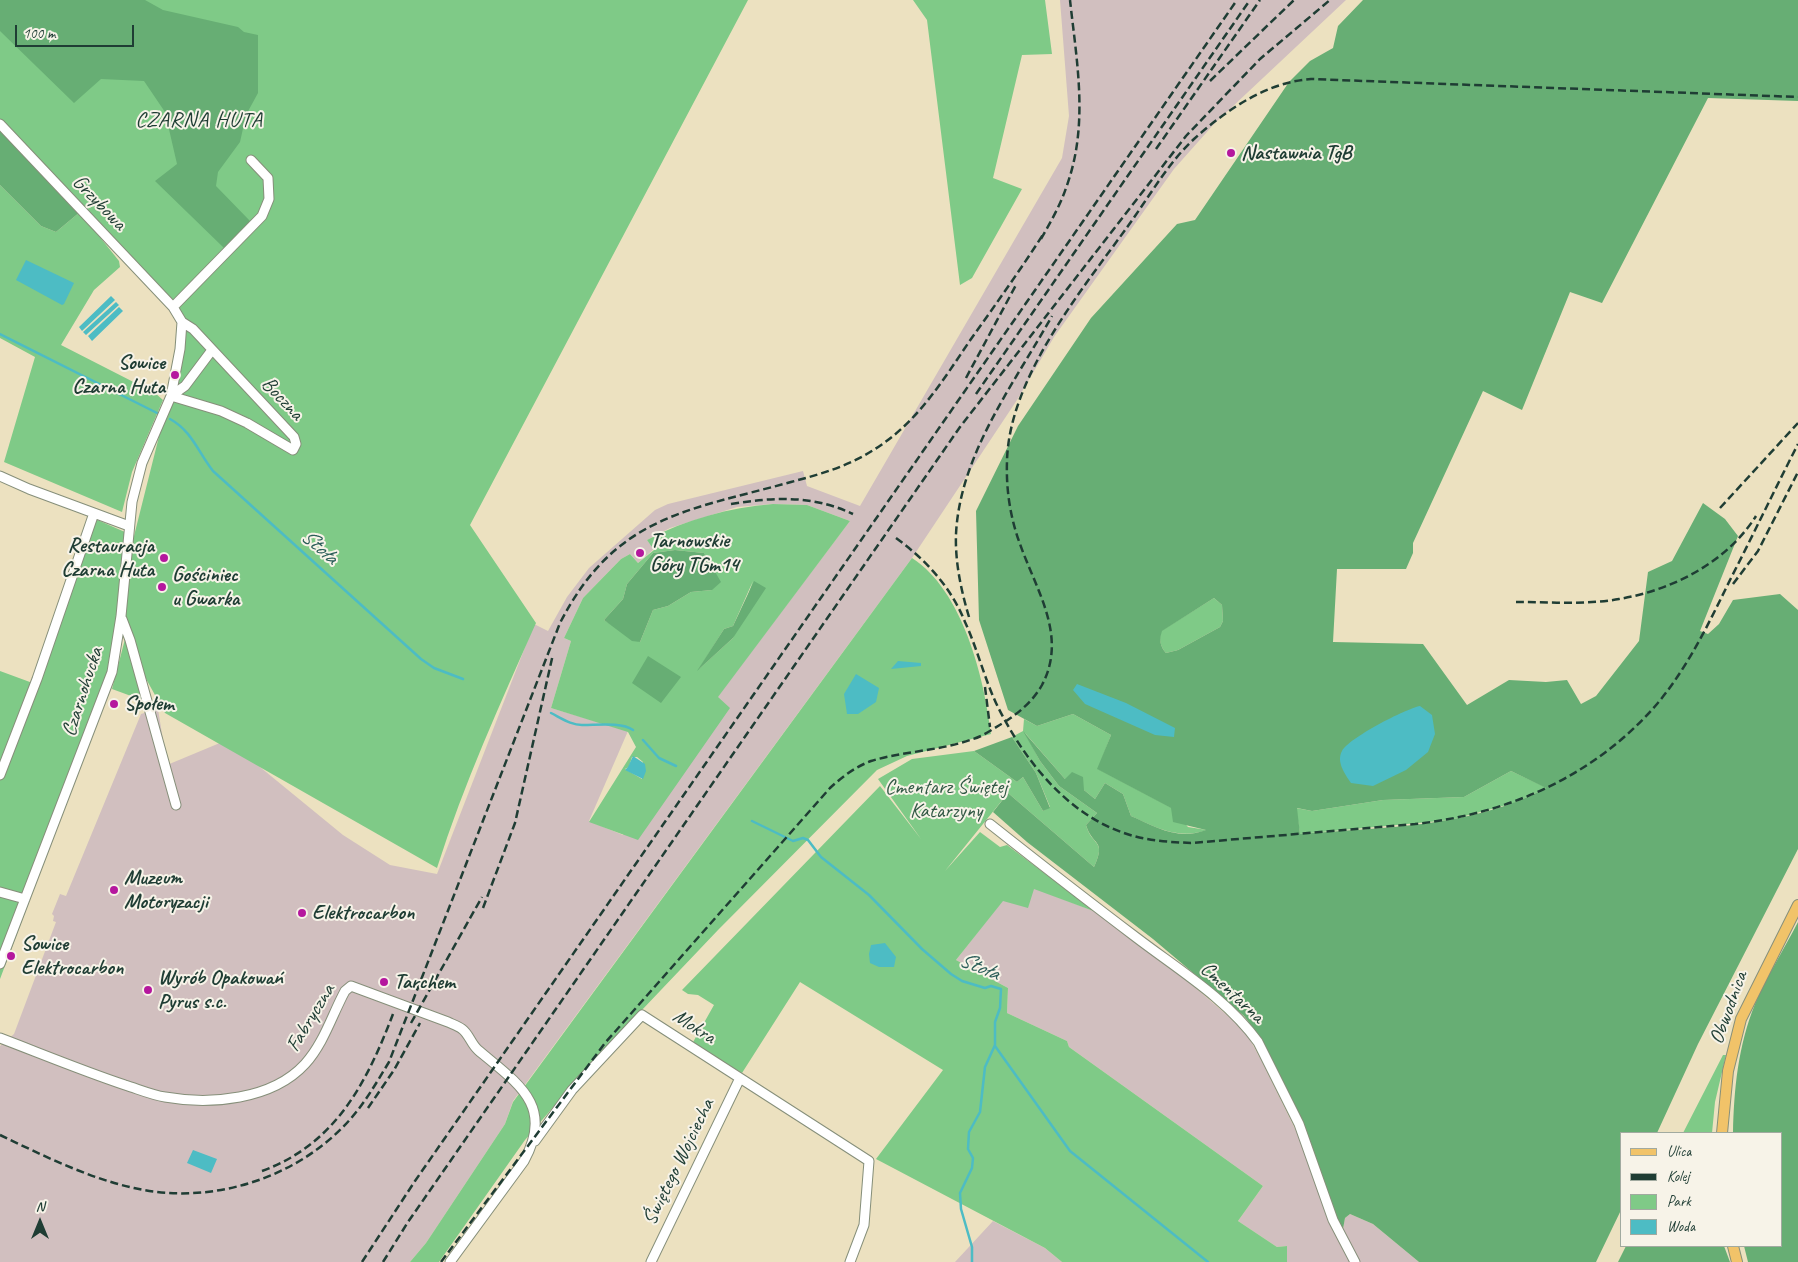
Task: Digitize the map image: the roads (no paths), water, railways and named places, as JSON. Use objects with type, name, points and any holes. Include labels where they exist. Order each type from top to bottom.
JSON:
[{"type":"main road","name":"Obwodnica","points":[[1722,1132],[1728,1071],[1741,1019],[1798,905]]},
{"type":"main road","points":[[1733,1247],[1737,1262]]},
{"type":"street","name":"Grzybowa","points":[[0,124],[173,307]]},
{"type":"street","points":[[182,322],[173,307],[262,216],[269,199],[268,178],[251,160]]},
{"type":"street","name":"Boczna","points":[[171,396],[221,411],[248,423],[293,450],[296,444],[294,437],[193,329],[182,322]]},
{"type":"street","name":"Czarnohucka","points":[[0,964],[112,672],[121,616],[129,526],[142,463],[171,396],[180,350],[182,322]]},
{"type":"street","points":[[171,396],[185,386],[212,350]]},
{"type":"street","points":[[0,476],[129,526]]},
{"type":"street","points":[[0,776],[37,679],[94,513]]},
{"type":"street","points":[[121,616],[130,640],[176,805]]},
{"type":"street","name":"Cmentarna","points":[[990,824],[1188,975],[1237,1016],[1249,1030],[1258,1042],[1299,1124],[1333,1220],[1355,1262]]},
{"type":"street","points":[[0,892],[25,900]]},
{"type":"street","name":"Fabryczna","points":[[0,1038],[110,1080],[163,1097],[196,1100],[239,1097],[277,1084],[304,1065],[317,1047],[345,991],[353,986],[462,1028],[470,1042],[513,1078],[526,1094],[534,1115],[536,1129],[533,1144],[524,1161],[450,1262]]},
{"type":"street","name":"Mokra","points":[[533,1144],[572,1090],[642,1015],[869,1161],[864,1225],[850,1262]]},
{"type":"street","name":"Świętego Wojciecha","points":[[650,1262],[740,1078]]},
{"type":"water","points":[[26,260],[74,283],[64,304],[62,305],[16,280]]},
{"type":"water","points":[[111,296],[115,300],[82,331],[79,327]]},
{"type":"water","points":[[116,302],[119,305],[86,335],[83,332]]},
{"type":"water","points":[[119,307],[123,311],[92,341],[88,336]]},
{"type":"water","points":[[898,661],[921,663],[921,666],[891,669]]},
{"type":"water","points":[[856,674],[879,688],[876,702],[858,714],[847,714],[844,694]]},
{"type":"water","points":[[1077,684],[1126,703],[1175,728],[1174,737],[1155,735],[1085,704],[1073,690]]},
{"type":"water","points":[[1420,706],[1432,715],[1435,734],[1428,752],[1406,770],[1373,786],[1351,783],[1342,768],[1340,759],[1342,751],[1347,745],[1402,712]]},
{"type":"water","points":[[633,756],[645,764],[646,771],[643,779],[625,770]]},
{"type":"water","points":[[885,943],[896,957],[894,967],[879,967],[870,963],[871,945]]},
{"type":"water","points":[[193,1150],[217,1159],[211,1173],[187,1163]]},
{"type":"waterway","name":"Stoła","points":[[0,334],[157,413]]},
{"type":"waterway","name":"Stoła","points":[[170,419],[178,424],[189,436],[213,471],[421,659],[434,668],[463,679]]},
{"type":"waterway","name":"Stoła","points":[[551,713],[575,724],[616,725],[633,730]]},
{"type":"waterway","name":"Stoła","points":[[643,740],[659,758],[676,766]]},
{"type":"waterway","name":"Stoła","points":[[752,821],[793,841],[803,838],[808,840],[821,857],[869,895],[922,949],[951,974],[962,981],[985,988],[991,986],[1001,989],[1000,1008],[995,1022],[995,1045],[985,1067],[980,1112],[969,1132],[968,1149],[973,1158],[972,1168],[960,1193],[961,1209],[972,1247],[972,1262]]},
{"type":"waterway","points":[[995,1046],[1070,1151],[1208,1262]]},
{"type":"railway","points":[[1041,239],[1064,195],[1073,165],[1077,141],[1079,118],[1078,71],[1070,0]]},
{"type":"railway","points":[[362,1262],[415,1181],[1237,0]]},
{"type":"railway","points":[[976,394],[1250,0]]},
{"type":"railway","points":[[1156,149],[1260,0]]},
{"type":"railway","points":[[1210,81],[1294,0]]},
{"type":"railway","points":[[383,1262],[408,1222],[960,427],[1186,136],[1260,59],[1330,0]]},
{"type":"railway","points":[[441,1262],[605,1043],[830,788],[849,773],[871,761],[948,746],[981,736],[1015,715],[1038,691],[1049,667],[1052,649],[1051,631],[1047,613],[1017,534],[1009,503],[1007,482],[1007,461],[1011,430],[1020,398],[1034,367],[1070,307],[1167,169],[1206,128],[1248,99],[1279,86],[1311,79],[1798,97]]},
{"type":"railway","points":[[0,1135],[66,1165],[117,1184],[162,1192],[190,1193],[246,1184],[273,1175],[298,1162],[322,1146],[356,1112],[389,1062],[560,623],[581,587],[605,560],[630,539],[657,523],[718,501],[834,469],[865,455],[890,438],[917,413],[940,385],[1044,233]]},
{"type":"railway","points":[[966,378],[1016,285]]},
{"type":"railway","points":[[969,617],[963,597],[956,555],[956,534],[960,504],[967,476],[991,420],[1052,316]]},
{"type":"railway","points":[[1720,508],[1798,423]]},
{"type":"railway","points":[[896,538],[927,565],[953,597],[969,632],[996,703],[1019,744],[1033,764],[1066,799],[1105,825],[1143,838],[1191,843],[1415,824],[1450,819],[1516,801],[1578,771],[1606,752],[1633,729],[1668,690],[1697,644],[1798,444]]},
{"type":"railway","points":[[1733,584],[1758,551],[1798,472]]},
{"type":"railway","points":[[731,504],[793,499],[823,503],[853,514]]},
{"type":"railway","points":[[1516,602],[1581,603],[1606,601],[1659,589],[1697,571],[1714,560],[1730,547],[1756,516]]},
{"type":"railway","points":[[483,908],[515,823],[553,654]]},
{"type":"railway","points":[[985,687],[990,727]]},
{"type":"railway","points":[[411,1023],[482,897]]},
{"type":"railway","points":[[262,1171],[288,1159],[310,1145],[346,1108],[372,1063],[393,1014]]},
{"type":"railway","points":[[368,1108],[394,1070],[420,1023]]},
{"type":"place","name":"Nastawnia TgB","points":[[1231,153]]},
{"type":"place","name":"Sowice Czarna Huta","points":[[175,375]]},
{"type":"place","name":"Tarnowskie Góry TGm14","points":[[640,553]]},
{"type":"place","name":"Restauracja Czarna Huta","points":[[164,558]]},
{"type":"place","name":"Gościniec u Gwarka","points":[[162,587]]},
{"type":"place","name":"Społem","points":[[114,704]]},
{"type":"place","name":"Muzeum Motoryzacji","points":[[114,890]]},
{"type":"place","name":"Elektrocarbon","points":[[302,913]]},
{"type":"place","name":"Sowice Elektrocarbon","points":[[11,956]]},
{"type":"place","name":"Tarchem","points":[[384,982]]},
{"type":"place","name":"Wyrób Opakowań Pyrus s.c.","points":[[148,990]]},
{"type":"district","name":"CZARNA HUTA","points":[[199,120]]},
{"type":"park label","name":"Cmentarz Świętej Katarzyny","points":[[946,799]]}]
